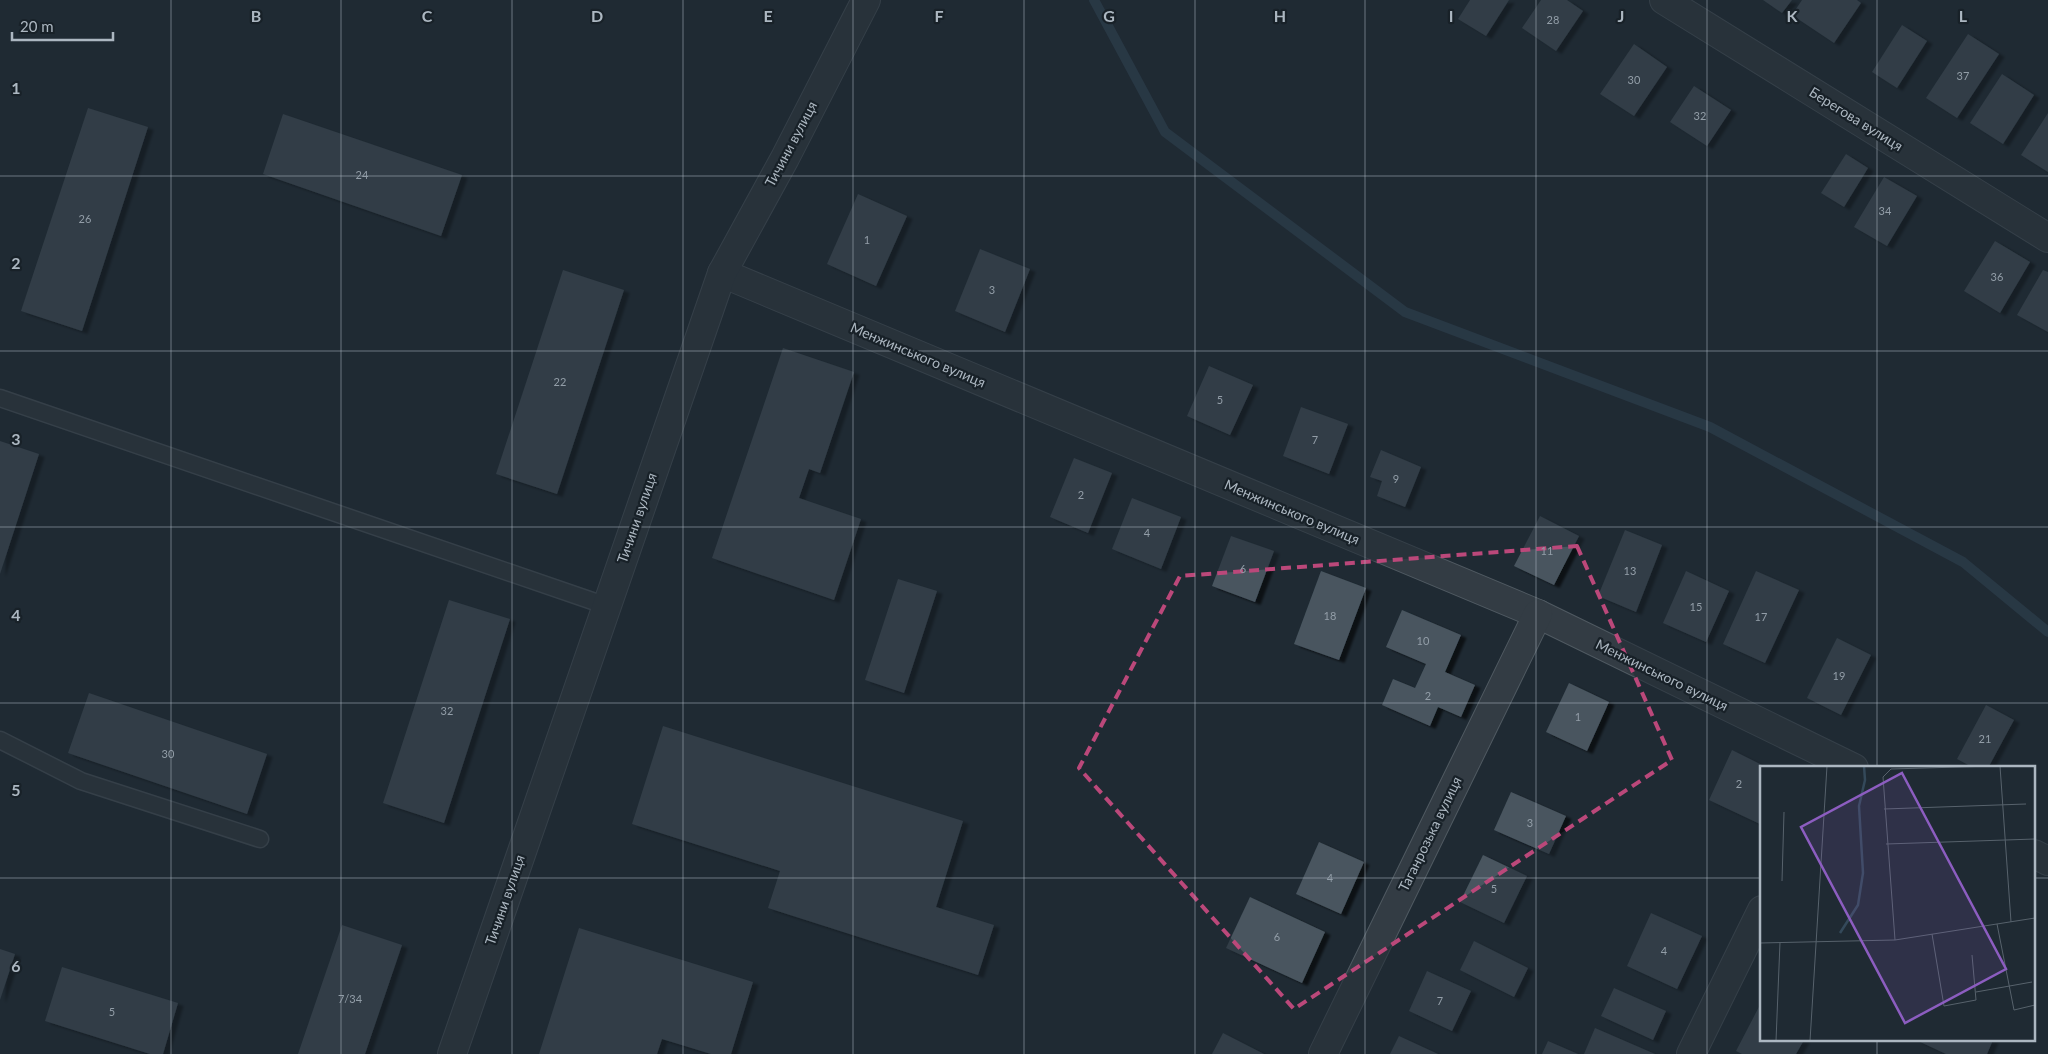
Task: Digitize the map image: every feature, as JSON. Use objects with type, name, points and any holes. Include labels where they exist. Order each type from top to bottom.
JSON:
[{"type":"street","name":"Тичини вулиця","points":[[452,1054],[722,273],[785,158],[866,0]]},
{"type":"street","name":"Берегова вулиця","points":[[1664,0],[2048,238]]},
{"type":"street","name":"Менжинського вулиця","points":[[722,273],[1538,614],[1841,765]]},
{"type":"street","name":"Таганрозька вулиця","points":[[1323,1054],[1538,614]]},
{"type":"street","points":[[2036,855],[2048,861]]},
{"type":"street","points":[[1691,1054],[1760,914]]},
{"type":"lane","points":[[0,398],[606,606]]},
{"type":"lane","points":[[0,740],[81,781],[260,839]]},
{"type":"highlighted area","points":[[1577,546],[1672,760],[1294,1009],[1079,768],[1180,576]]},
{"type":"building","points":[[1470,0],[1509,0],[1486,36],[1458,19]]},
{"type":"building","points":[[1541,0],[1567,0],[1583,11],[1556,51],[1522,28]]},
{"type":"building","points":[[1763,0],[1792,0],[1782,13]]},
{"type":"building","points":[[1802,0],[1857,0],[1861,3],[1834,43],[1792,15]]},
{"type":"building","points":[[1902,25],[1927,41],[1897,88],[1872,72]]},
{"type":"building","points":[[1968,34],[1999,54],[1957,118],[1926,98]]},
{"type":"building","points":[[1634,44],[1667,67],[1634,116],[1600,94]]},
{"type":"building","points":[[2002,74],[2034,95],[2003,144],[1970,123]]},
{"type":"building","points":[[1694,86],[1731,110],[1707,146],[1670,122]]},
{"type":"building","points":[[88,108],[148,127],[82,331],[21,311]]},
{"type":"building","points":[[2048,113],[2048,172],[2021,155]]},
{"type":"building","points":[[283,114],[462,175],[441,236],[263,174]]},
{"type":"building","points":[[1846,154],[1868,168],[1844,207],[1821,193]]},
{"type":"building","points":[[1884,177],[1917,196],[1887,246],[1854,227]]},
{"type":"building","points":[[858,194],[907,216],[876,286],[827,264]]},
{"type":"building","points":[[1995,241],[2030,262],[2000,313],[1964,291]]},
{"type":"building","points":[[980,249],[1030,269],[1005,332],[955,311]]},
{"type":"building","points":[[563,270],[624,290],[557,494],[496,474]]},
{"type":"building","points":[[2043,270],[2048,272],[2048,332],[2017,315]]},
{"type":"building","points":[[783,348],[854,372],[820,473],[809,469],[799,498],[861,519],[834,600],[712,558]]},
{"type":"building","points":[[1209,366],[1253,385],[1230,435],[1187,416]]},
{"type":"building","points":[[1301,407],[1348,424],[1329,474],[1283,456]]},
{"type":"building","points":[[0,441],[39,454],[0,574]]},
{"type":"building","points":[[1381,450],[1421,467],[1405,507],[1377,496],[1382,481],[1370,477]]},
{"type":"building","points":[[1074,458],[1112,473],[1088,533],[1050,517]]},
{"type":"building","points":[[1132,498],[1181,517],[1161,569],[1112,549]]},
{"type":"building","points":[[1540,516],[1579,536],[1554,585],[1514,566]]},
{"type":"building","points":[[1625,530],[1662,545],[1636,612],[1598,596]]},
{"type":"building","points":[[1231,536],[1274,551],[1255,602],[1212,586]]},
{"type":"building","points":[[1321,571],[1366,588],[1339,660],[1294,644]]},
{"type":"building","points":[[1686,571],[1729,591],[1706,642],[1663,623]]},
{"type":"building","points":[[1756,571],[1799,590],[1765,663],[1723,644]]},
{"type":"building","points":[[898,579],[937,591],[904,693],[865,680]]},
{"type":"building","points":[[449,600],[510,619],[444,823],[383,803]]},
{"type":"building","points":[[1402,610],[1461,635],[1445,672],[1475,685],[1461,717],[1438,707],[1430,726],[1382,705],[1393,679],[1415,688],[1426,664],[1386,647]]},
{"type":"building","points":[[1837,638],[1871,655],[1841,715],[1807,698]]},
{"type":"building","points":[[1569,683],[1609,702],[1587,751],[1546,732]]},
{"type":"building","points":[[89,693],[267,754],[247,814],[68,753]]},
{"type":"building","points":[[1986,705],[2014,720],[1989,766],[1970,766],[1957,759]]},
{"type":"building","points":[[663,726],[963,821],[936,907],[994,925],[978,975],[768,908],[780,871],[632,824]]},
{"type":"building","points":[[1732,750],[1764,766],[1760,766],[1760,824],[1709,800]]},
{"type":"building","points":[[1511,792],[1566,816],[1549,854],[1494,830]]},
{"type":"building","points":[[1319,842],[1364,862],[1341,914],[1296,894]]},
{"type":"building","points":[[1483,855],[1527,876],[1504,923],[1460,902]]},
{"type":"building","points":[[1250,897],[1325,932],[1302,983],[1226,948]]},
{"type":"building","points":[[1651,913],[1702,936],[1677,989],[1627,966]]},
{"type":"building","points":[[342,925],[402,945],[365,1054],[298,1054]]},
{"type":"building","points":[[579,928],[753,982],[731,1054],[711,1054],[662,1039],[657,1054],[539,1054]]},
{"type":"building","points":[[1474,941],[1528,968],[1514,997],[1460,970]]},
{"type":"building","points":[[0,949],[15,954],[0,1000]]},
{"type":"building","points":[[62,967],[178,1003],[163,1054],[150,1054],[45,1021]]},
{"type":"building","points":[[1427,971],[1471,991],[1452,1031],[1409,1011]]},
{"type":"building","points":[[1614,988],[1666,1011],[1653,1040],[1601,1016]]},
{"type":"building","points":[[1760,1005],[1760,1042],[1803,1042],[1796,1054],[1742,1054],[1736,1051]]},
{"type":"building","points":[[1595,1028],[1655,1054],[1584,1054]]},
{"type":"building","points":[[1223,1033],[1264,1054],[1212,1054]]},
{"type":"building","points":[[1399,1036],[1438,1054],[1390,1054]]},
{"type":"building","points":[[1548,1041],[1578,1054],[1542,1054]]},
{"type":"building","points":[[1920,1042],[1992,1042],[1987,1054],[1946,1054]]},
{"type":"waterway","points":[[1094,0],[1165,132],[1405,312],[1710,427],[1963,562],[2048,632]]}]
